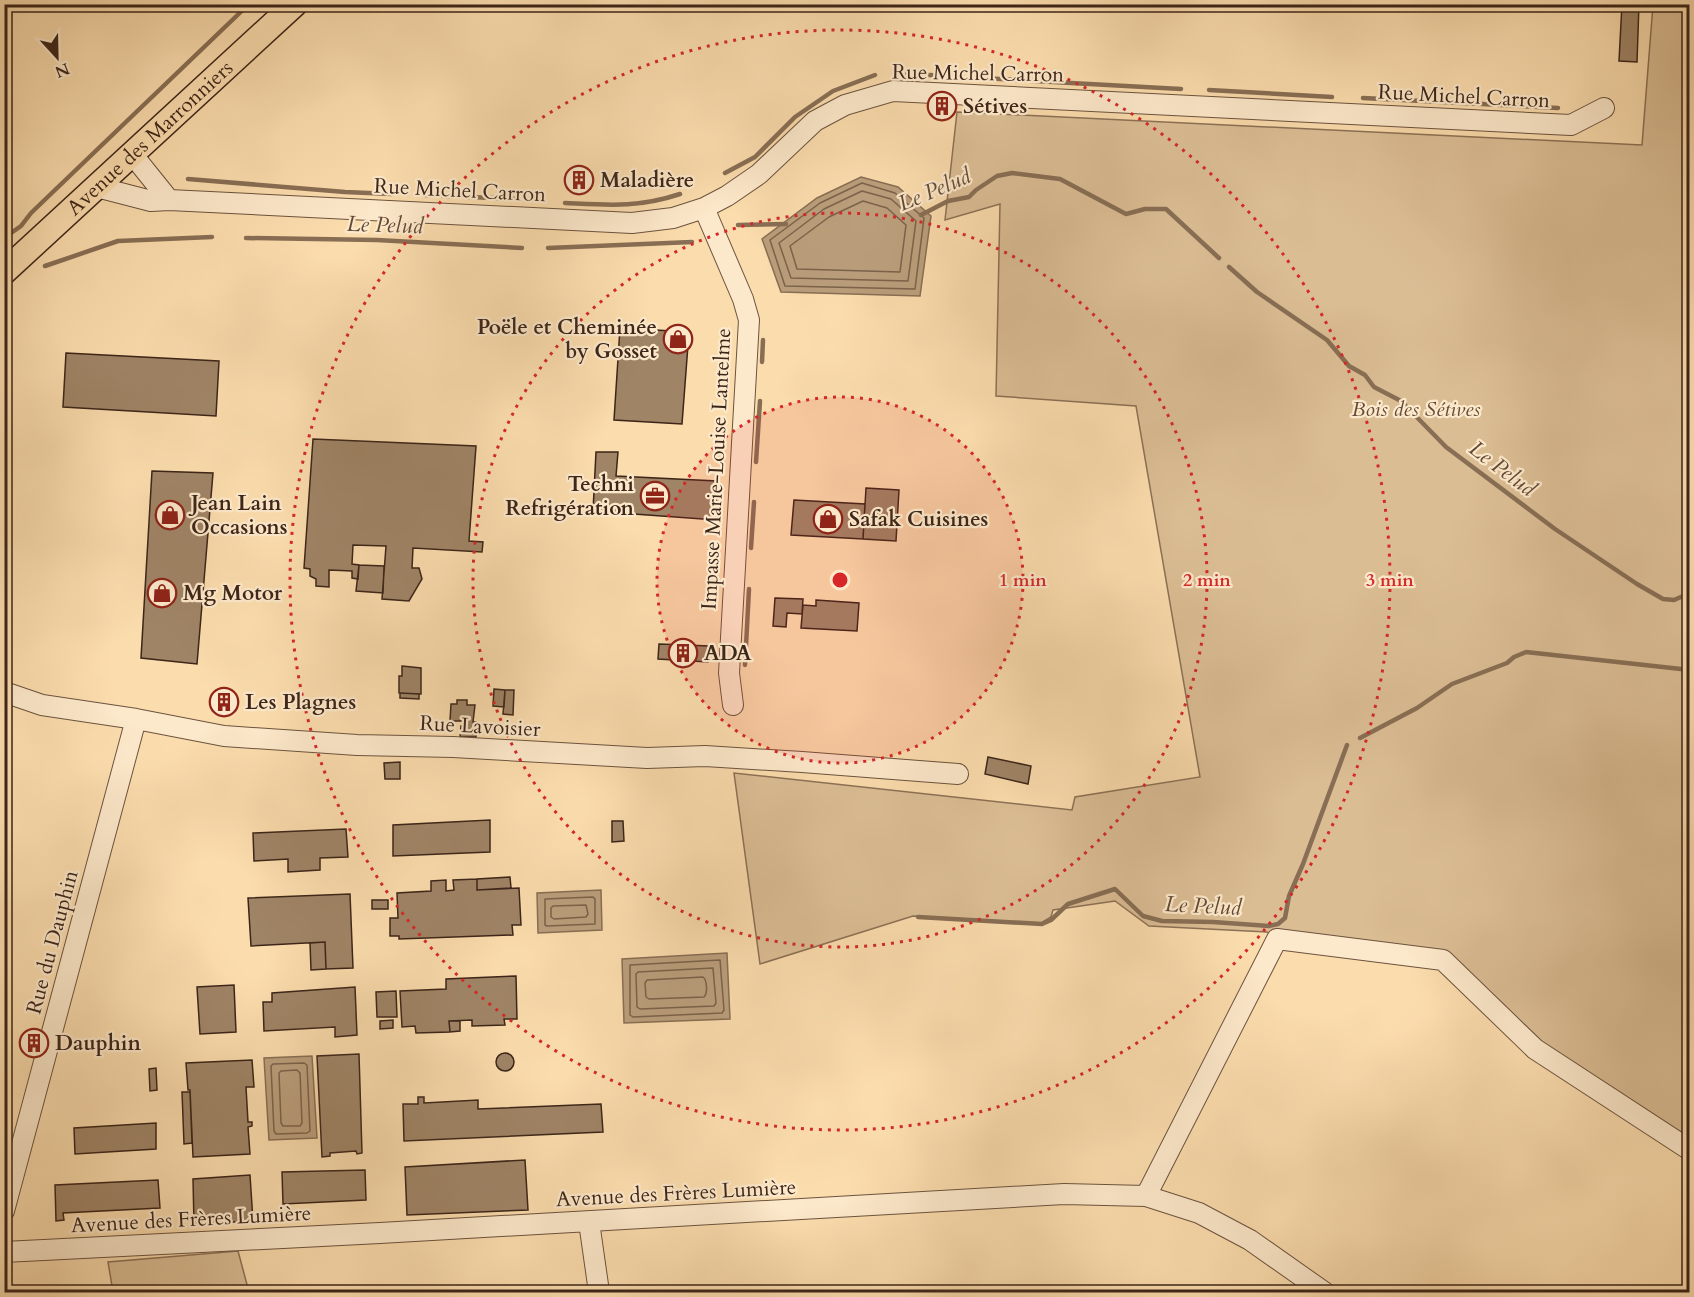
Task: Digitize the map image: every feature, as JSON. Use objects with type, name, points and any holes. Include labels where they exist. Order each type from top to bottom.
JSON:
[{"type":"main road","name":"Avenue des Marronniers","points":[[4,272],[295,4]]},
{"type":"street","name":"Rue Michel Carron","points":[[97,187],[151,201],[169,200],[632,224],[673,218],[704,208],[727,196],[759,174],[815,121],[844,105],[892,91],[1571,125],[1604,108]]},
{"type":"street","points":[[132,154],[169,200]]},
{"type":"street","name":"Impasse Marie-Louise Lantelme","points":[[704,208],[744,299],[749,320],[729,673],[733,705]]},
{"type":"street","name":"Rue Lavoisier","points":[[4,692],[42,705],[136,719],[224,736],[647,758],[705,756],[958,774]]},
{"type":"street","name":"Rue du Dauphin","points":[[4,1211],[136,719]]},
{"type":"street","points":[[1146,1196],[1277,939],[1443,960],[1534,1049],[1689,1150]]},
{"type":"street","name":"Avenue des Frères Lumière","points":[[4,1252],[590,1222],[1064,1194],[1146,1196],[1198,1214],[1250,1240],[1324,1293]]},
{"type":"street","points":[[590,1222],[599,1293]]},
{"type":"green space","name":"Bois des Sétives","points":[[1653,5],[1689,5],[1689,1143],[1535,1049],[1443,960],[1277,939],[1267,932],[1149,926],[1115,901],[1053,910],[1051,917],[1041,923],[913,916],[760,964],[734,773],[1072,810],[1075,797],[1200,777],[1136,406],[996,396],[1000,204],[945,220],[957,112],[1642,145]]},
{"type":"green space","points":[[238,1251],[249,1292],[113,1292],[108,1262]]},
{"type":"water","points":[[861,177],[898,187],[931,216],[920,296],[781,292],[762,239],[817,198]]},
{"type":"water","points":[[601,890],[602,930],[538,933],[537,893]]},
{"type":"water","points":[[727,953],[730,1019],[624,1023],[622,959]]},
{"type":"water","points":[[312,1056],[317,1138],[269,1140],[264,1058]]},
{"type":"building","points":[[1622,4],[1639,4],[1637,62],[1619,61]]},
{"type":"building","points":[[620,328],[689,332],[682,424],[614,420]]},
{"type":"building","points":[[66,353],[219,361],[216,416],[63,407]]},
{"type":"building","points":[[313,439],[476,446],[469,541],[483,542],[482,552],[413,548],[412,568],[419,568],[422,579],[409,601],[382,599],[386,546],[353,545],[352,564],[359,565],[358,579],[352,578],[352,571],[329,570],[329,587],[316,586],[316,579],[310,576],[310,569],[304,568]]},
{"type":"building","name":"Techni Refrigération","points":[[596,452],[618,452],[616,476],[717,481],[716,520],[593,511]]},
{"type":"building","points":[[152,471],[213,473],[197,664],[141,658]]},
{"type":"building","points":[[866,488],[899,490],[896,541],[863,539]]},
{"type":"building","name":"Safak Cuisines","points":[[794,500],[865,504],[863,539],[791,535]]},
{"type":"building","points":[[359,565],[384,566],[383,593],[356,591]]},
{"type":"building","points":[[775,598],[803,599],[802,614],[787,613],[786,627],[773,626]]},
{"type":"building","points":[[816,600],[859,603],[857,631],[801,628],[803,605],[816,606]]},
{"type":"building","name":"ADA","points":[[659,644],[709,646],[708,662],[658,659]]},
{"type":"building","points":[[402,666],[421,668],[421,694],[399,693],[399,676],[402,676]]},
{"type":"building","points":[[494,689],[505,690],[504,707],[493,706]]},
{"type":"building","points":[[505,690],[514,690],[513,715],[503,714]]},
{"type":"building","points":[[400,693],[419,694],[419,699],[400,698]]},
{"type":"building","points":[[457,700],[467,700],[467,705],[475,705],[473,722],[476,722],[476,737],[460,737],[461,726],[465,726],[466,721],[450,721],[451,704],[457,704]]},
{"type":"building","points":[[988,757],[1031,766],[1028,784],[985,774]]},
{"type":"building","points":[[400,762],[400,779],[385,779],[384,763]]},
{"type":"building","points":[[490,820],[490,852],[393,856],[393,825]]},
{"type":"building","points":[[612,821],[623,821],[624,841],[612,842]]},
{"type":"building","points":[[346,829],[348,857],[320,858],[320,870],[288,872],[288,859],[254,861],[253,833]]},
{"type":"building","points":[[510,877],[511,888],[477,890],[477,879]]},
{"type":"building","points":[[477,879],[477,890],[519,888],[521,925],[512,925],[513,935],[399,939],[399,936],[390,936],[390,918],[398,918],[397,893],[431,891],[431,881],[446,880],[446,891],[454,890],[453,880]]},
{"type":"building","points":[[350,894],[353,968],[326,969],[325,942],[251,946],[248,898]]},
{"type":"building","points":[[372,900],[388,900],[388,909],[372,909]]},
{"type":"building","points":[[325,942],[326,969],[311,970],[310,943]]},
{"type":"building","points":[[516,976],[517,1019],[504,1019],[505,1025],[472,1026],[472,1020],[449,1021],[450,1032],[416,1033],[415,1026],[402,1027],[400,991],[446,989],[446,979]]},
{"type":"building","points":[[234,985],[236,1032],[200,1034],[197,987]]},
{"type":"building","points":[[355,987],[357,1035],[335,1037],[335,1027],[264,1031],[263,1002],[272,1002],[272,993]]},
{"type":"building","points":[[396,991],[397,1017],[377,1017],[376,992]]},
{"type":"building","points":[[393,1020],[393,1028],[380,1029],[380,1021]]},
{"type":"building","points":[[449,1021],[460,1021],[460,1031],[450,1032]]},
{"type":"building","points":[[505,1053],[511,1056],[514,1062],[511,1068],[505,1071],[499,1068],[496,1062],[499,1056]]},
{"type":"building","points":[[359,1054],[362,1153],[357,1154],[356,1151],[330,1153],[330,1156],[322,1157],[317,1056]]},
{"type":"building","points":[[252,1060],[254,1087],[246,1087],[248,1122],[252,1122],[252,1126],[248,1127],[250,1154],[193,1157],[190,1090],[188,1090],[186,1063]]},
{"type":"building","points":[[156,1068],[157,1090],[150,1091],[149,1069]]},
{"type":"building","points":[[182,1092],[190,1092],[192,1143],[184,1144]]},
{"type":"building","points":[[418,1097],[424,1097],[424,1103],[478,1100],[478,1109],[601,1104],[603,1132],[404,1141],[403,1104],[418,1104]]},
{"type":"building","points":[[156,1123],[156,1149],[75,1154],[74,1128]]},
{"type":"building","points":[[525,1160],[528,1210],[407,1215],[405,1167]]},
{"type":"building","points":[[365,1170],[366,1200],[283,1204],[282,1172]]},
{"type":"building","points":[[250,1175],[253,1221],[194,1224],[193,1179]]},
{"type":"building","points":[[158,1180],[160,1208],[63,1213],[64,1220],[56,1221],[55,1185]]},
{"type":"building","points":[[1103,1286],[1140,1288],[1168,1292],[1102,1292]]},
{"type":"waterway","points":[[4,238],[21,226],[31,213],[249,4]]},
{"type":"waterway","points":[[907,74],[950,76]]},
{"type":"waterway","points":[[725,173],[755,157],[795,117],[833,91],[875,75]]},
{"type":"waterway","points":[[982,78],[1181,89]]},
{"type":"waterway","points":[[1209,90],[1332,97]]},
{"type":"waterway","points":[[1363,98],[1558,108]]},
{"type":"waterway","name":"Le Pelud","points":[[921,215],[948,201],[969,197],[997,176],[1012,173],[1060,179],[1126,214],[1145,209],[1166,209],[1219,258]]},
{"type":"waterway","points":[[188,179],[392,194]]},
{"type":"waterway","points":[[565,203],[636,204],[680,194]]},
{"type":"waterway","points":[[424,195],[516,199]]},
{"type":"waterway","name":"Le Pelud","points":[[738,225],[786,224]]},
{"type":"waterway","name":"Le Pelud","points":[[45,266],[118,241],[212,237]]},
{"type":"waterway","name":"Le Pelud","points":[[246,238],[377,240],[522,248]]},
{"type":"waterway","name":"Le Pelud","points":[[548,248],[692,242]]},
{"type":"waterway","name":"Le Pelud","points":[[1229,267],[1257,292],[1327,340],[1349,366],[1365,375],[1374,387],[1401,401],[1446,447],[1555,529],[1663,599],[1674,600],[1690,593]]},
{"type":"waterway","points":[[762,362],[763,340]]},
{"type":"waterway","points":[[756,462],[760,401]]},
{"type":"waterway","points":[[751,548],[754,502]]},
{"type":"waterway","points":[[745,665],[749,589]]},
{"type":"waterway","name":"Le Pelud","points":[[1360,738],[1417,708],[1452,684],[1507,663],[1526,652],[1690,670]]},
{"type":"waterway","name":"Le Pelud","points":[[918,917],[1042,924],[1051,920],[1068,904],[1115,889],[1143,916],[1162,921],[1269,926],[1278,924],[1285,918],[1289,896],[1347,745]]},
{"type":"place","name":"Sétives","points":[[942,106]]},
{"type":"place","name":"Maladière","points":[[579,180]]},
{"type":"place","name":"Poële et Cheminée by Gosset","points":[[678,339]]},
{"type":"place","name":"Techni Refrigération","points":[[655,496]]},
{"type":"place","name":"Jean Lain Occasions","points":[[170,515]]},
{"type":"place","name":"Safak Cuisines","points":[[828,519]]},
{"type":"place","name":"Mg Motor","points":[[162,593]]},
{"type":"place","name":"ADA","points":[[683,653]]},
{"type":"place","name":"Les Plagnes","points":[[224,702]]},
{"type":"place","name":"Dauphin","points":[[34,1043]]}]
